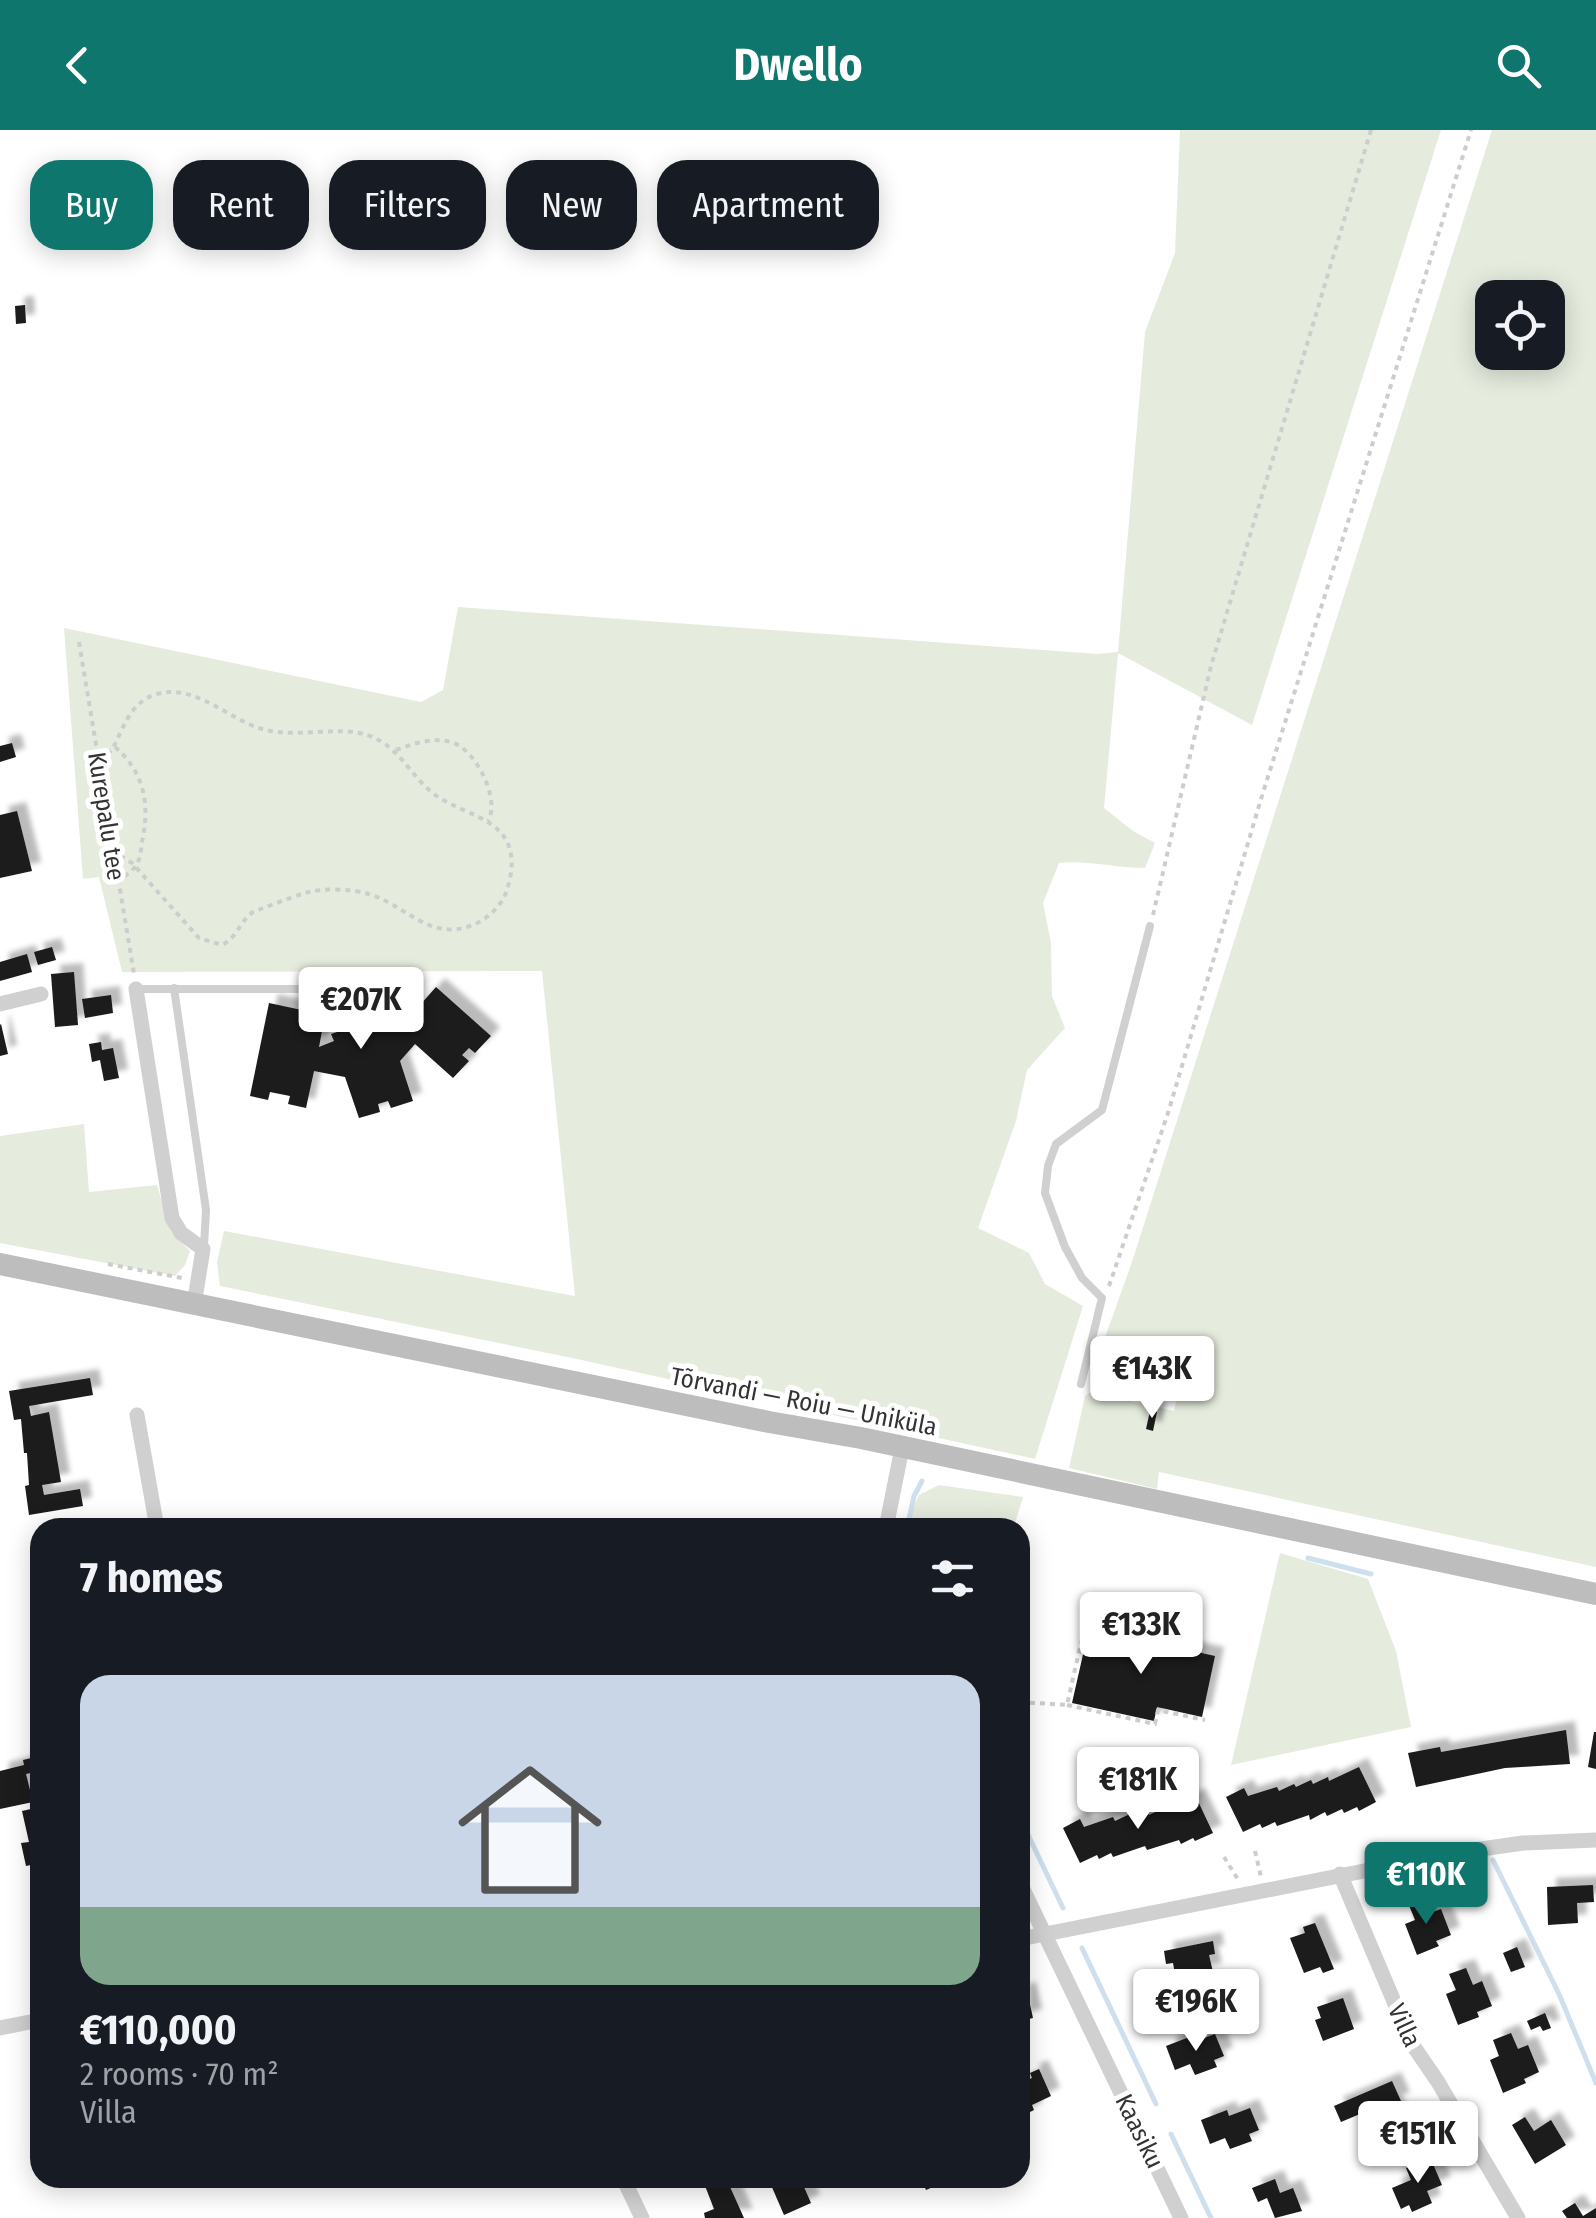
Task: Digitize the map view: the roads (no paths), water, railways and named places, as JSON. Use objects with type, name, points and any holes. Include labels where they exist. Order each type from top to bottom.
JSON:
[{"type":"street","points":[[136,989],[172,1218],[181,1234],[203,1249],[194,1305]]},
{"type":"street","points":[[0,1004],[40,994]]},
{"type":"street","name":"Tõrvandi — Roiu — Uniküla","points":[[0,1264],[1596,1594]]},
{"type":"street","points":[[137,1415],[155,1518]]},
{"type":"street","points":[[888,1518],[902,1448]]},
{"type":"street","points":[[1030,1936],[1340,1874],[1523,1844],[1596,1840]]},
{"type":"street","name":"Villa","points":[[1340,1874],[1412,2044],[1518,2218]]},
{"type":"street","name":"Kaasiku","points":[[1030,1903],[1181,2218]]},
{"type":"street","points":[[0,2028],[30,2022]]},
{"type":"street","points":[[628,2188],[642,2218]]},
{"type":"lane","points":[[1080,1384],[1102,1298],[1082,1278],[1064,1247],[1045,1193],[1048,1166],[1056,1144],[1102,1110],[1150,926]]},
{"type":"lane","points":[[174,988],[206,1210],[203,1249]]},
{"type":"lane","points":[[136,989],[326,988]]},
{"type":"waterway","points":[[909,1518],[922,1481]]},
{"type":"waterway","points":[[1308,1558],[1371,1574]]},
{"type":"waterway","points":[[1030,1839],[1063,1908]]},
{"type":"waterway","points":[[1493,1860],[1559,1994],[1596,2083]]},
{"type":"waterway","points":[[1082,1948],[1156,2104]]},
{"type":"waterway","points":[[1171,2134],[1211,2218]]}]
